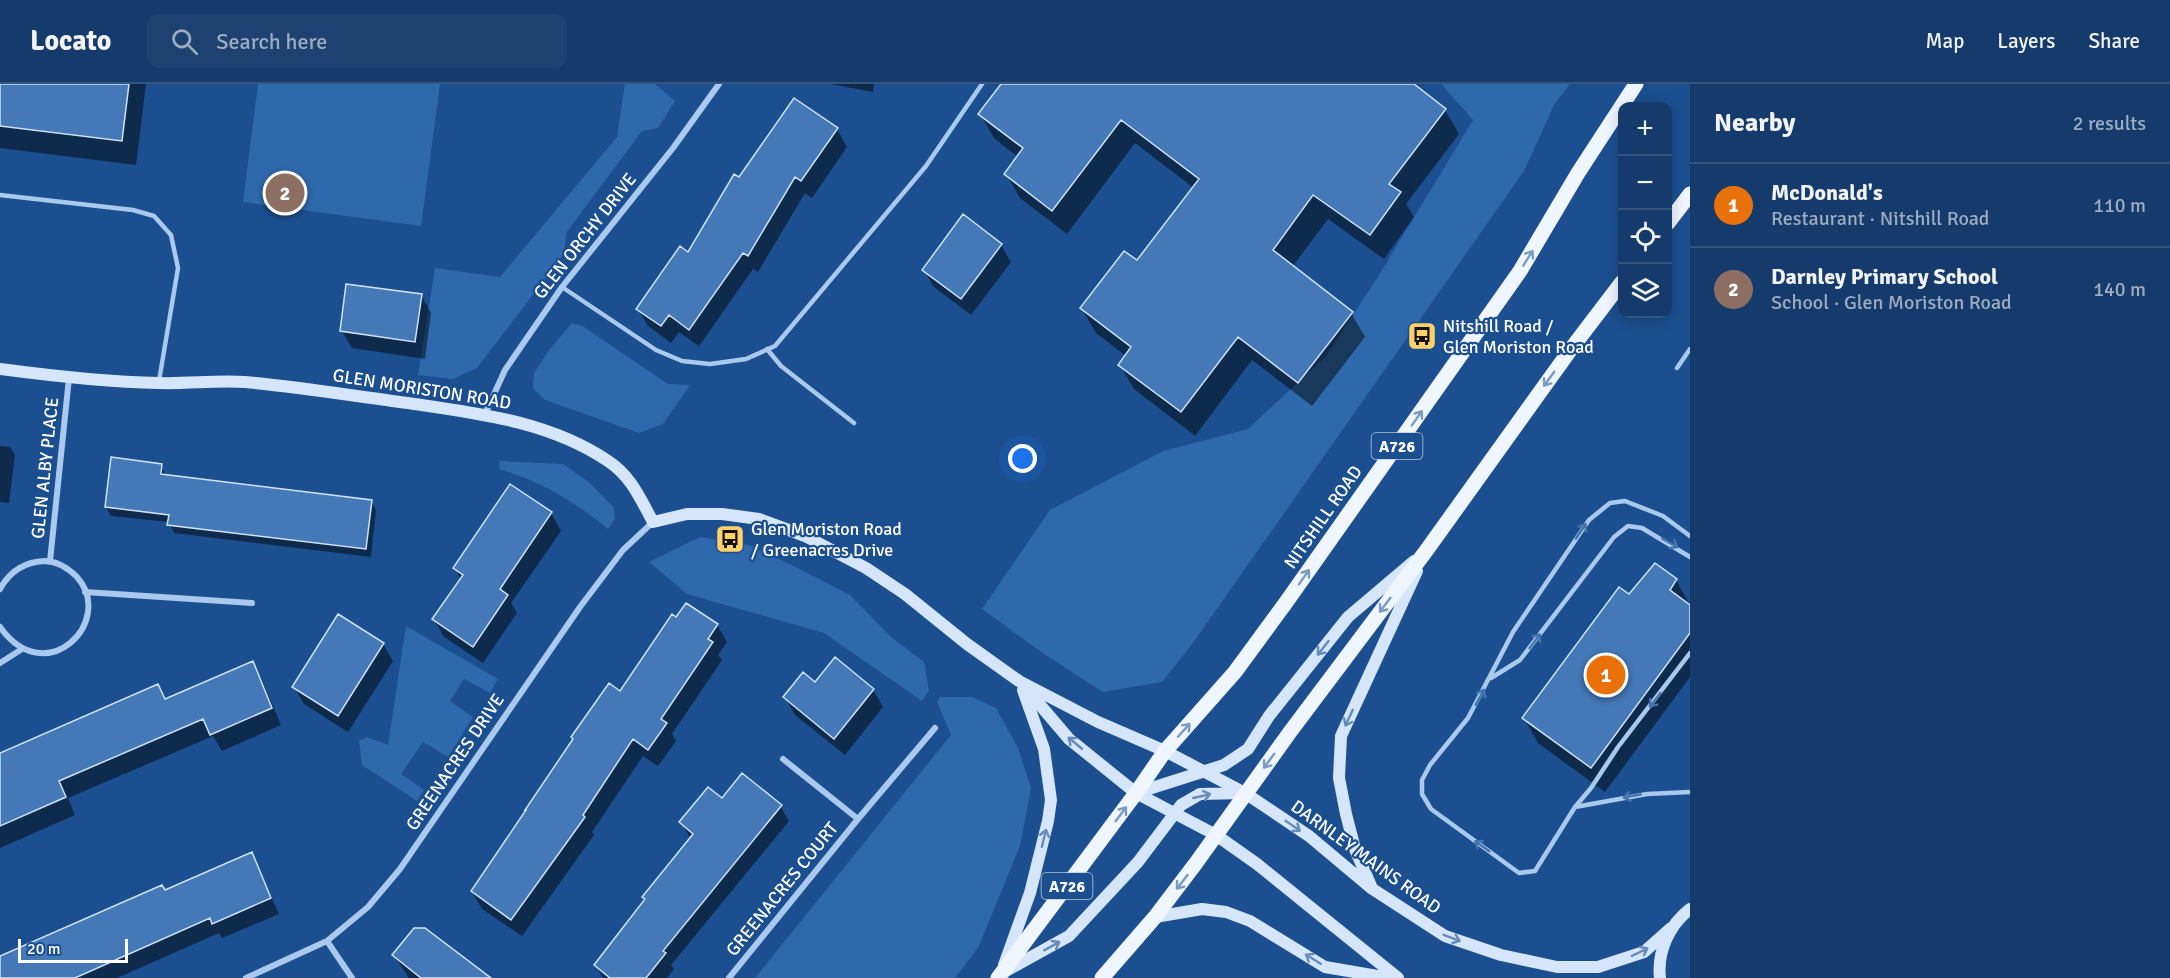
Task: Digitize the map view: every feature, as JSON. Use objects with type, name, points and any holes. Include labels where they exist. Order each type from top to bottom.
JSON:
[{"type":"main road","name":"NITSHILL ROAD","points":[[999,976],[1165,751],[1235,672],[1475,337],[1520,271],[1594,146],[1636,84]]},
{"type":"main road","points":[[1672,218],[1690,194]]},
{"type":"main road","points":[[1102,978],[1155,917],[1571,349],[1618,288]]},
{"type":"street","name":"GLEN ORCHY DRIVE","points":[[485,414],[505,370],[562,287],[673,148],[719,84]]},
{"type":"street","name":"GLEN MORISTON ROAD","points":[[0,369],[69,378],[159,383],[243,382],[485,414],[571,441],[608,461],[630,479],[652,522]]},
{"type":"street","name":"GLEN ALBY PLACE","points":[[50,561],[69,378]]},
{"type":"street","points":[[652,522],[687,514],[722,514],[759,519],[806,536],[866,568],[905,594],[967,644],[1019,681],[1098,722],[1165,751],[1245,793]]},
{"type":"street","name":"GREENACRES DRIVE","points":[[246,978],[327,941],[368,907],[400,869],[579,607],[623,550],[652,522]]},
{"type":"street","points":[[1136,793],[1224,765],[1248,748],[1269,716],[1348,617],[1426,550]]},
{"type":"street","points":[[1371,888],[1355,849],[1344,805],[1340,778],[1341,736],[1426,550]]},
{"type":"street","name":"GLEN ALBY PLACE","points":[[0,588],[3,578],[18,567],[34,561],[50,561],[72,572],[80,581],[85,592]]},
{"type":"street","points":[[0,627],[9,639],[22,649],[35,653],[48,653],[61,649],[82,631],[87,619],[88,605],[85,592],[252,603]]},
{"type":"street","points":[[0,663],[22,649]]},
{"type":"street","points":[[1019,681],[1069,739],[1136,793],[1216,835],[1257,864],[1398,978]]},
{"type":"street","points":[[999,976],[1030,893],[1051,800],[1039,731],[1019,681]]},
{"type":"street","name":"GREENACRES COURT","points":[[729,978],[935,728]]},
{"type":"street","name":"GREENACRES COURT","points":[[783,759],[858,819]]},
{"type":"street","points":[[999,976],[1069,936],[1138,862],[1181,805],[1200,794],[1245,793]]},
{"type":"street","name":"DARNLEY MAINS ROAD","points":[[1245,793],[1308,836],[1371,888],[1445,936],[1501,956],[1557,967],[1598,967],[1644,952],[1690,909]]},
{"type":"street","points":[[1155,917],[1202,909],[1226,912],[1250,921],[1325,967],[1389,978]]},
{"type":"street","points":[[1660,978],[1662,951],[1671,928]]},
{"type":"street","points":[[327,941],[352,978]]},
{"type":"lane","points":[[562,287],[656,350],[682,362],[710,364],[737,361],[767,350],[775,346],[822,293],[926,166],[982,84]]},
{"type":"lane","points":[[0,195],[133,210],[153,216],[171,235],[178,268],[159,383]]},
{"type":"lane","points":[[1677,368],[1690,349]]},
{"type":"lane","points":[[767,350],[781,366],[854,423]]},
{"type":"lane","points":[[1690,536],[1663,516],[1626,501],[1610,503],[1589,520],[1513,632],[1491,678],[1468,718],[1430,765],[1422,780],[1422,794],[1431,809],[1519,873],[1535,870],[1575,807],[1690,653]]},
{"type":"lane","points":[[1491,678],[1520,660],[1614,537],[1628,526],[1642,528],[1690,557]]},
{"type":"lane","points":[[1575,807],[1647,794],[1690,792]]},
{"type":"shaded area","points":[[258,84],[440,84],[421,226],[243,202]]},
{"type":"shaded area","points":[[625,84],[655,84],[675,101],[658,128],[642,131],[566,233],[564,254],[477,368],[453,379],[418,375],[435,268],[500,277],[617,137]]},
{"type":"shaded area","points":[[1441,84],[1570,84],[1554,105],[1524,171],[1193,643],[1162,682],[1103,692],[1041,652],[982,609],[1050,510],[1163,451],[1248,429],[1326,356],[1379,275],[1473,120]]},
{"type":"shaded area","points":[[572,323],[584,327],[668,384],[690,385],[663,424],[639,433],[545,400],[533,388],[534,373],[549,350]]},
{"type":"shaded area","points":[[500,461],[563,464],[589,482],[614,508],[615,519],[608,529],[556,493],[528,479],[499,469]]},
{"type":"shaded area","points":[[700,537],[749,545],[850,595],[891,637],[924,662],[929,691],[922,701],[824,633],[687,594],[649,562]]},
{"type":"shaded area","points":[[406,626],[498,679],[490,693],[464,679],[450,701],[473,717],[448,757],[423,742],[401,774],[424,790],[417,801],[362,765],[359,741],[367,737],[388,745]]},
{"type":"shaded area","points":[[940,697],[972,697],[996,708],[1018,748],[1031,788],[1020,846],[978,948],[955,978],[755,978],[951,735],[937,702]]},
{"type":"building","points":[[0,84],[129,84],[122,141],[0,126]]},
{"type":"building","points":[[1001,84],[1414,84],[1446,109],[1389,184],[1401,192],[1370,235],[1313,195],[1273,250],[1353,312],[1298,383],[1238,337],[1181,412],[1118,365],[1131,347],[1080,308],[1124,251],[1137,260],[1199,179],[1121,120],[1052,211],[1004,174],[1023,148],[978,114]]},
{"type":"building","points":[[794,98],[838,128],[801,181],[795,177],[748,256],[743,253],[689,330],[669,315],[661,326],[636,309],[680,246],[688,252],[734,174],[739,177]]},
{"type":"building","points":[[963,214],[1002,244],[961,299],[922,270]]},
{"type":"building","points":[[346,284],[422,294],[415,342],[340,331]]},
{"type":"building","points":[[111,457],[162,464],[161,474],[372,500],[366,549],[167,525],[169,515],[105,507]]},
{"type":"building","points":[[510,484],[552,512],[500,589],[508,595],[473,647],[432,619],[463,575],[453,568]]},
{"type":"building","points":[[1655,563],[1677,579],[1670,590],[1690,605],[1690,633],[1591,768],[1522,718],[1619,587],[1629,594]]},
{"type":"building","points":[[686,603],[718,624],[708,639],[713,642],[661,719],[667,723],[648,750],[633,739],[583,815],[585,817],[511,920],[471,891],[573,739],[571,737],[609,683],[620,691],[672,614],[676,617]]},
{"type":"building","points":[[338,614],[384,643],[338,716],[292,687]]},
{"type":"building","points":[[835,657],[874,689],[834,739],[783,697],[803,672],[815,682]]},
{"type":"building","points":[[253,661],[272,708],[210,735],[203,719],[59,781],[66,797],[0,826],[0,753],[158,684],[165,699]]},
{"type":"building","points":[[742,773],[782,805],[663,951],[666,953],[646,978],[610,978],[594,965],[645,899],[642,897],[693,834],[679,822],[708,787],[722,798]]},
{"type":"building","points":[[252,852],[271,898],[212,924],[210,918],[75,978],[0,978],[0,956],[162,885],[165,890]]},
{"type":"building","points":[[414,928],[425,928],[491,978],[421,978],[392,955]]},
{"type":"place","name":"Darnley Primary School","points":[[285,193]]},
{"type":"place","name":"Nitshill Road / Glen Moriston Road","points":[[1422,336]]},
{"type":"place","name":"Glen Moriston Road / Greenacres Drive","points":[[730,539]]},
{"type":"place","name":"McDonald's","points":[[1606,675]]}]
